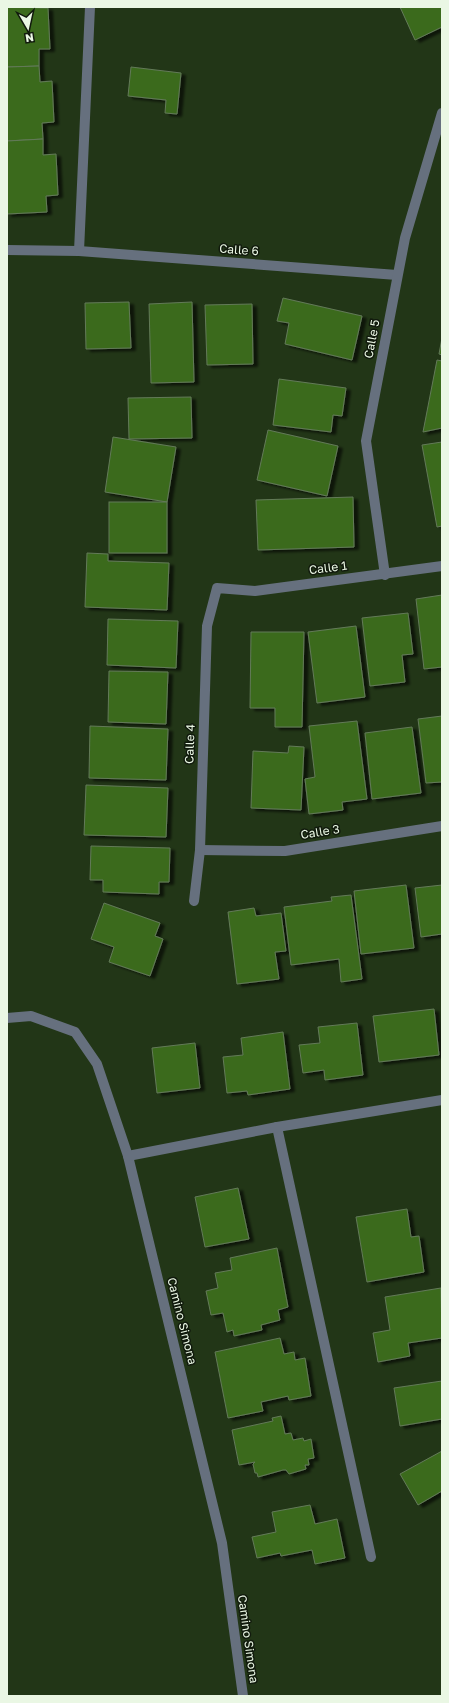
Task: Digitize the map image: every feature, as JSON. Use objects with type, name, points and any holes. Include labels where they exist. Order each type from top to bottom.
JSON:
[{"type":"street","points":[[79,251],[90,7]]},
{"type":"street","name":"Calle 5","points":[[385,575],[366,441],[405,238],[442,113]]},
{"type":"street","name":"Calle 6","points":[[7,250],[79,251],[397,275]]},
{"type":"street","name":"Calle 1","points":[[217,588],[255,590],[385,575],[442,566]]},
{"type":"street","name":"Calle 4","points":[[194,902],[200,850],[207,626],[217,588]]},
{"type":"street","name":"Calle 3","points":[[200,850],[285,851],[442,826]]},
{"type":"street","name":"Camino Simona","points":[[7,1018],[31,1016],[75,1032],[97,1064],[128,1156],[222,1543],[243,1696]]},
{"type":"street","points":[[128,1156],[277,1127],[442,1100]]},
{"type":"street","points":[[277,1127],[371,1557]]},
{"type":"building","points":[[7,7],[48,8],[50,49],[39,49],[39,66],[7,67]]},
{"type":"building","points":[[400,7],[442,7],[442,27],[415,40]]},
{"type":"building","points":[[39,66],[40,82],[52,81],[54,122],[42,123],[43,139],[7,141],[7,67]]},
{"type":"building","points":[[131,67],[181,73],[177,114],[165,113],[166,100],[128,96]]},
{"type":"building","points":[[43,139],[43,155],[56,154],[58,195],[46,196],[47,212],[7,214],[7,141]]},
{"type":"building","points":[[283,298],[362,316],[352,360],[285,344],[289,323],[277,321]]},
{"type":"building","points":[[129,302],[131,348],[86,349],[85,303]]},
{"type":"building","points":[[192,302],[194,382],[151,383],[149,304]]},
{"type":"building","points":[[252,304],[253,364],[207,365],[205,305]]},
{"type":"building","points":[[442,338],[442,355],[439,354]]},
{"type":"building","points":[[437,360],[442,361],[442,428],[423,432]]},
{"type":"building","points":[[279,379],[346,388],[342,416],[333,415],[331,432],[273,425]]},
{"type":"building","points":[[191,397],[192,438],[129,439],[128,398]]},
{"type":"building","points":[[268,430],[338,446],[327,496],[257,480]]},
{"type":"building","points":[[113,437],[176,447],[167,502],[105,492]]},
{"type":"building","points":[[442,442],[442,526],[437,527],[422,445]]},
{"type":"building","points":[[353,497],[354,547],[258,550],[256,500]]},
{"type":"building","points":[[109,502],[167,502],[167,553],[109,553]]},
{"type":"building","points":[[87,553],[108,554],[108,561],[169,563],[167,610],[85,607]]},
{"type":"building","points":[[442,595],[442,667],[424,669],[416,599]]},
{"type":"building","points":[[408,613],[413,654],[402,655],[405,682],[370,686],[362,618]]},
{"type":"building","points":[[108,619],[178,621],[176,668],[107,665]]},
{"type":"building","points":[[356,626],[365,697],[317,703],[308,632]]},
{"type":"building","points":[[251,632],[304,632],[302,727],[275,727],[275,708],[250,708]]},
{"type":"building","points":[[109,671],[168,672],[166,724],[108,722]]},
{"type":"building","points":[[442,716],[442,782],[426,783],[418,719]]},
{"type":"building","points":[[357,721],[367,799],[342,802],[343,810],[309,814],[305,779],[315,777],[309,726]]},
{"type":"building","points":[[90,726],[168,729],[166,780],[89,778]]},
{"type":"building","points":[[412,727],[421,793],[372,799],[365,733]]},
{"type":"building","points":[[289,746],[304,747],[301,810],[251,808],[253,751],[288,753]]},
{"type":"building","points":[[86,785],[168,788],[166,837],[84,835]]},
{"type":"building","points":[[91,846],[170,848],[169,882],[159,882],[159,894],[103,892],[103,880],[90,880]]},
{"type":"building","points":[[406,885],[414,948],[361,954],[354,891]]},
{"type":"building","points":[[442,885],[442,934],[421,937],[415,888]]},
{"type":"building","points":[[351,895],[362,979],[341,982],[339,959],[291,965],[284,907],[332,901],[331,897]]},
{"type":"building","points":[[104,903],[160,923],[155,936],[163,939],[150,976],[109,962],[114,947],[91,939]]},
{"type":"building","points":[[254,908],[256,916],[281,913],[286,951],[275,952],[279,979],[237,984],[228,912]]},
{"type":"building","points":[[434,1009],[439,1055],[379,1062],[373,1016]]},
{"type":"building","points":[[357,1023],[363,1075],[325,1080],[324,1070],[303,1073],[299,1045],[320,1043],[318,1027]]},
{"type":"building","points":[[283,1032],[290,1089],[248,1095],[247,1091],[227,1093],[223,1057],[243,1055],[241,1038]]},
{"type":"building","points":[[195,1043],[200,1088],[157,1093],[152,1048]]},
{"type":"building","points":[[238,1188],[249,1239],[205,1247],[195,1197]]},
{"type":"building","points":[[407,1209],[411,1237],[419,1236],[424,1272],[367,1282],[356,1217]]},
{"type":"building","points":[[277,1248],[288,1307],[278,1310],[280,1320],[261,1325],[262,1330],[234,1336],[233,1330],[227,1332],[223,1313],[211,1315],[206,1291],[218,1288],[215,1273],[232,1270],[230,1258]]},
{"type":"building","points":[[441,1288],[442,1338],[408,1343],[410,1356],[378,1362],[373,1333],[390,1330],[385,1297]]},
{"type":"building","points":[[280,1338],[284,1354],[294,1352],[295,1360],[305,1358],[311,1396],[289,1400],[288,1396],[261,1402],[263,1411],[228,1418],[215,1352]]},
{"type":"building","points":[[442,1381],[442,1419],[400,1426],[394,1388]]},
{"type":"building","points":[[281,1416],[285,1434],[291,1433],[293,1440],[303,1438],[304,1441],[311,1439],[314,1458],[308,1459],[309,1465],[305,1465],[306,1469],[289,1474],[286,1470],[283,1470],[258,1477],[257,1473],[255,1473],[253,1464],[255,1462],[239,1465],[232,1430],[273,1421],[272,1418]]},
{"type":"building","points":[[442,1451],[442,1491],[418,1505],[400,1474]]},
{"type":"building","points":[[310,1505],[315,1524],[337,1519],[345,1558],[315,1564],[312,1550],[281,1556],[280,1553],[257,1558],[252,1537],[276,1532],[272,1512]]}]
